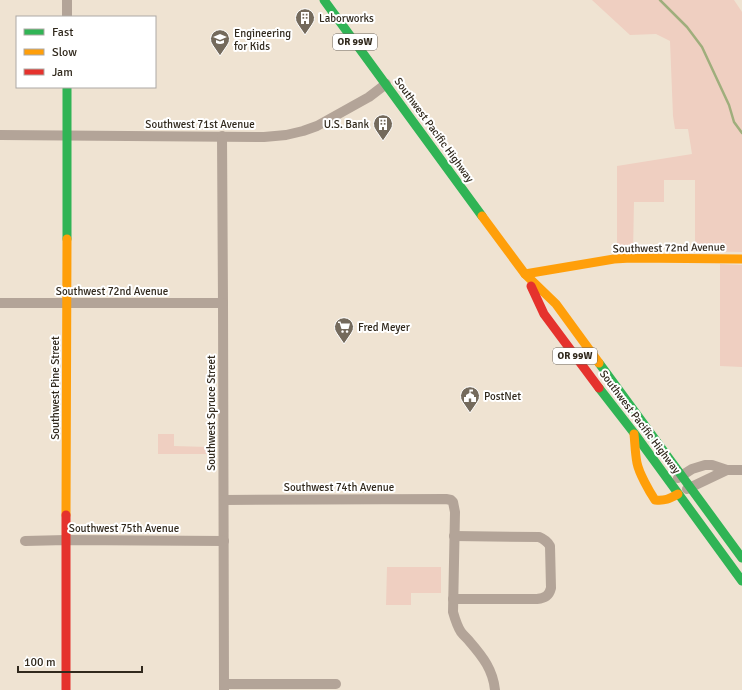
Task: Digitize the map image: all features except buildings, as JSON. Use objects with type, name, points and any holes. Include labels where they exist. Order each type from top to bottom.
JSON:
[{"type":"main road","name":"Southwest Pacific Highway","points":[[324,0],[525,274],[556,304],[742,558]]},
{"type":"main road","name":"Southwest Pine Street","points":[[66,690],[67,88]]},
{"type":"main road","name":"Southwest 72nd Avenue","points":[[525,274],[614,259],[742,259]]},
{"type":"main road","name":"Southwest Pacific Highway","points":[[525,274],[544,314],[634,433],[742,581]]},
{"type":"main road","points":[[634,433],[638,468],[652,496],[655,500],[667,500],[678,494]]},
{"type":"street","points":[[67,0],[67,16]]},
{"type":"street","name":"Southwest 71st Avenue","points":[[0,135],[286,135],[304,131],[330,119],[370,97],[386,84]]},
{"type":"street","name":"Southwest Spruce Street","points":[[222,136],[224,687]]},
{"type":"street","name":"Southwest 72nd Avenue","points":[[0,304],[223,303]]},
{"type":"street","points":[[671,484],[695,467],[705,465],[712,465],[727,470],[742,470]]},
{"type":"street","points":[[678,494],[727,470]]},
{"type":"street","name":"Southwest 74th Avenue","points":[[224,500],[446,499],[454,502],[454,536]]},
{"type":"street","points":[[453,599],[537,599],[548,596],[551,588],[550,546],[548,542],[543,538],[538,537],[454,536],[453,599],[453,612],[461,632],[477,649],[491,671],[495,690]]},
{"type":"street","name":"Southwest 75th Avenue","points":[[25,541],[224,541]]},
{"type":"street","points":[[224,687],[336,684]]},
{"type":"shaded area","points":[[592,0],[734,0],[742,12],[742,252],[695,251],[695,180],[664,180],[664,202],[634,202],[633,252],[623,251],[622,248],[617,248],[617,166],[692,154],[688,129],[675,129],[673,116],[670,41],[656,34],[630,35]]},
{"type":"shaded area","points":[[720,264],[742,265],[742,367],[720,366]]},
{"type":"shaded area","points":[[158,434],[174,434],[174,446],[207,447],[207,454],[158,454]]},
{"type":"shaded area","points":[[387,567],[441,567],[441,593],[411,593],[411,605],[386,605]]},
{"type":"waterway","points":[[660,0],[687,27],[702,47],[729,105],[734,122],[742,133]]},
{"type":"traffic: fast","points":[[324,0],[482,216]]},
{"type":"traffic: fast","points":[[67,88],[67,239]]},
{"type":"traffic: fast","points":[[599,363],[742,558]]},
{"type":"traffic: fast","points":[[599,388],[634,433],[742,581]]},
{"type":"traffic: slow","points":[[482,216],[525,274],[556,304],[599,363]]},
{"type":"traffic: slow","points":[[66,515],[67,239]]},
{"type":"traffic: slow","points":[[525,274],[614,259],[742,259]]},
{"type":"traffic: slow","points":[[634,434],[638,467],[644,482],[655,500],[667,499],[678,494]]},
{"type":"traffic: jam","points":[[531,286],[544,314],[599,388]]},
{"type":"traffic: jam","points":[[66,515],[66,690]]},
{"type":"place","name":"Laborworks","points":[[305,35]]},
{"type":"place","name":"Engineering for Kids","points":[[220,56]]},
{"type":"place","name":"U.S. Bank","points":[[383,141]]},
{"type":"place","name":"Fred Meyer","points":[[344,344]]},
{"type":"place","name":"PostNet","points":[[470,413]]}]
